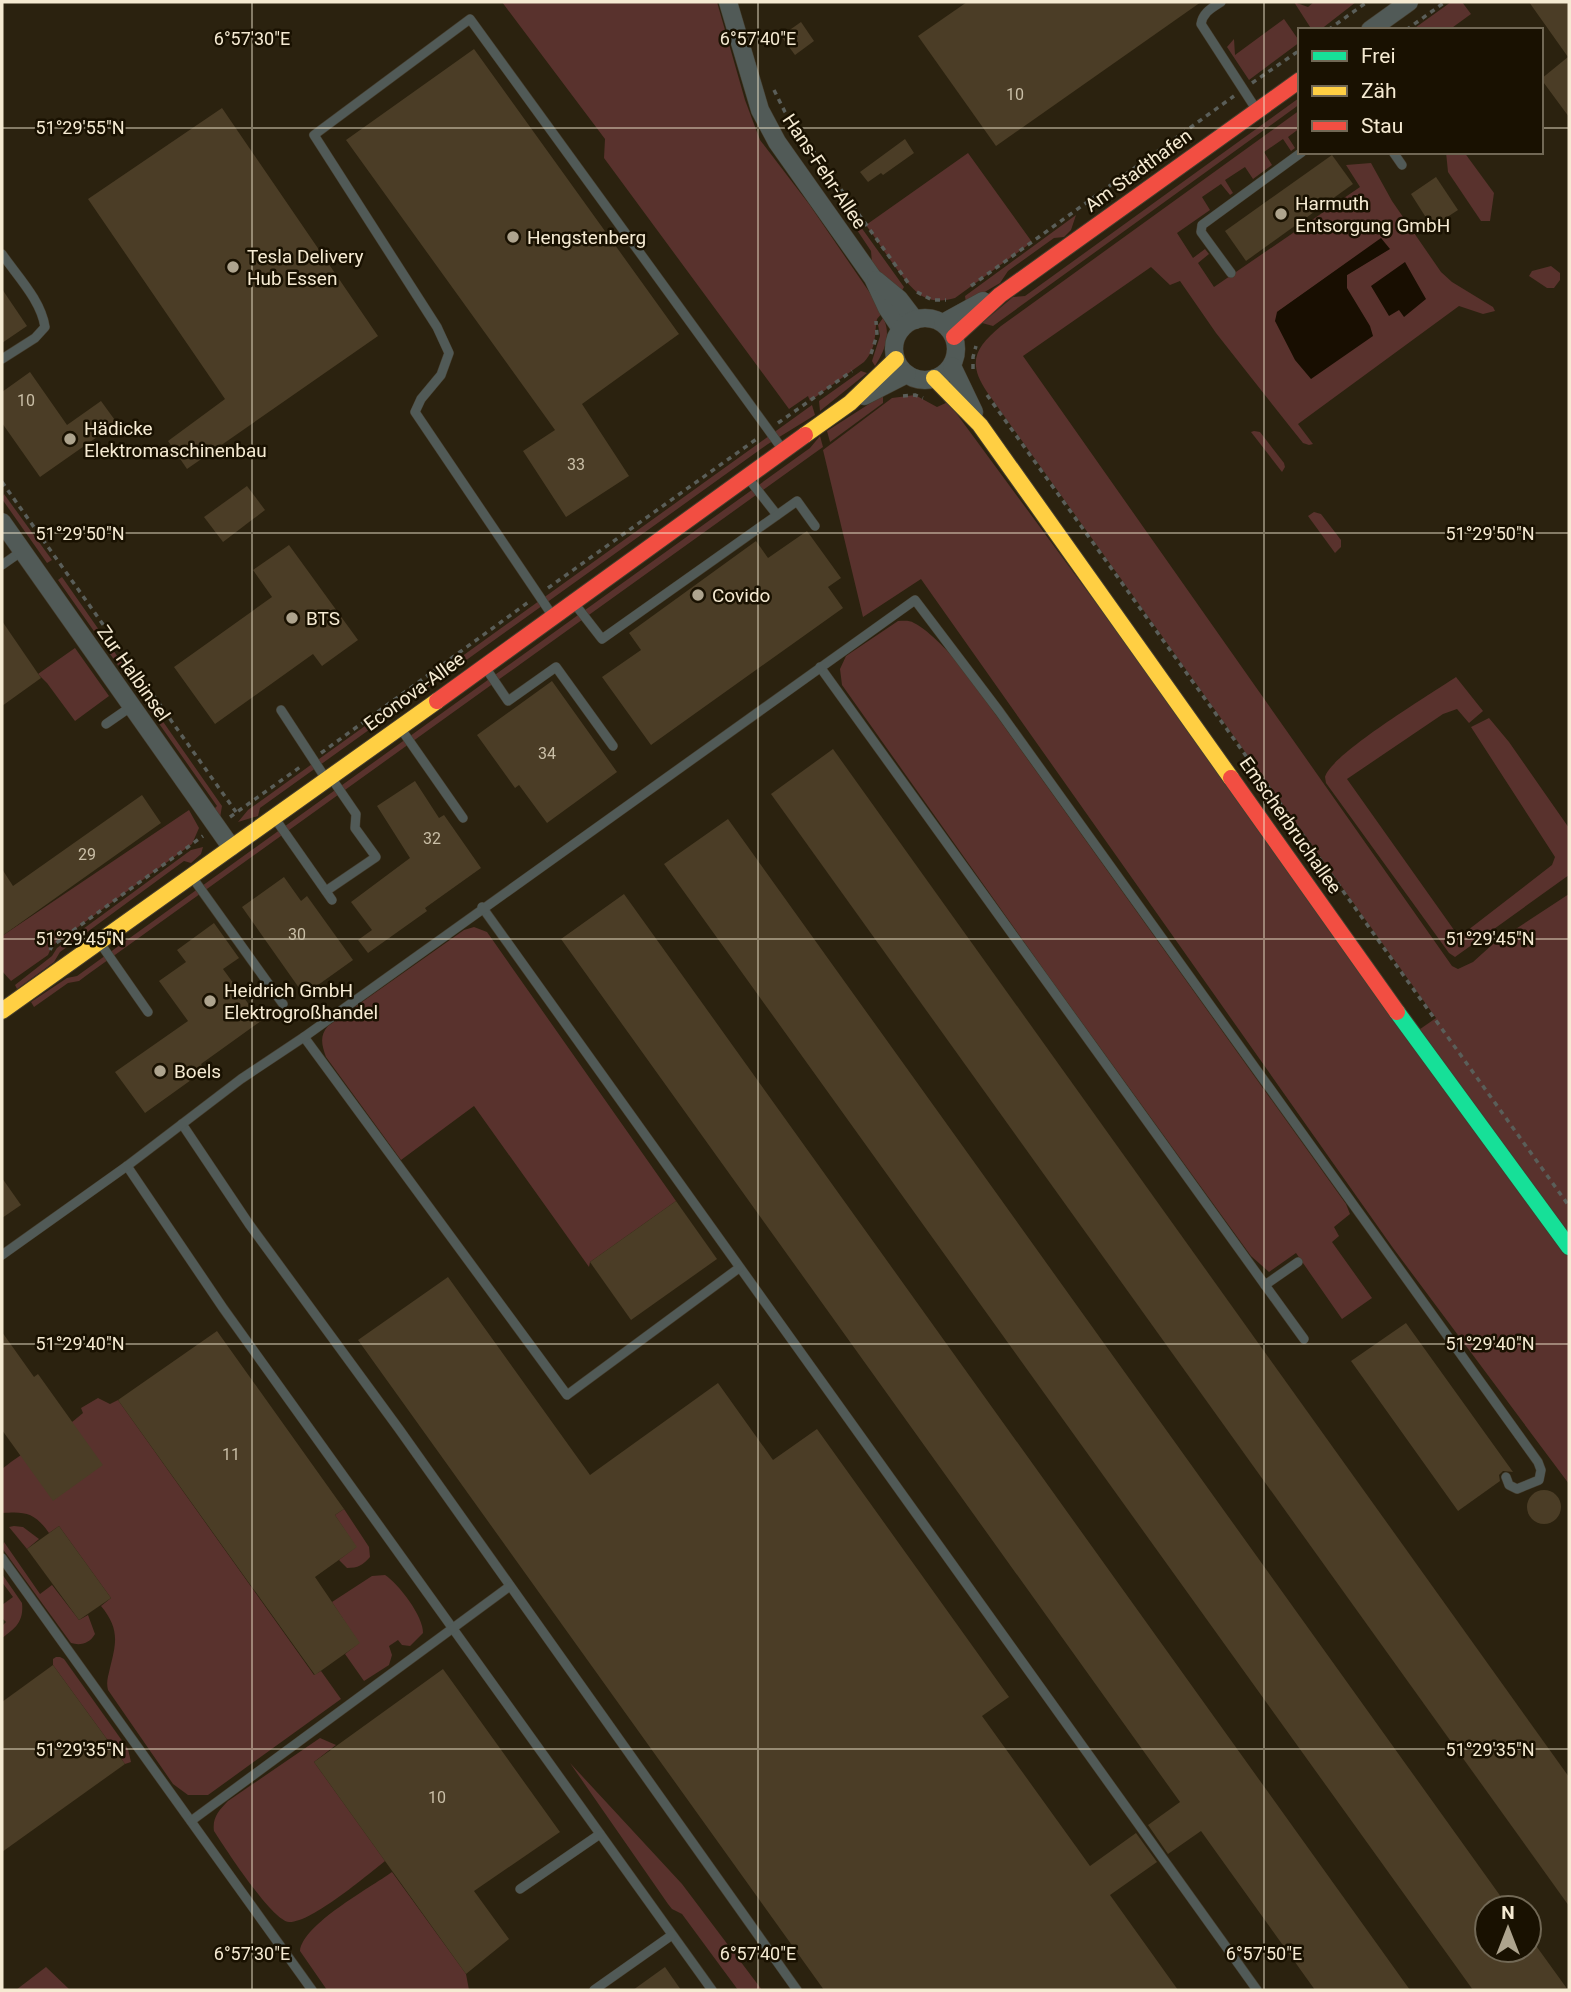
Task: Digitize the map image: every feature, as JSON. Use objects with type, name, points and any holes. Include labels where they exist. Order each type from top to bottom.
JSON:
[{"type":"street","name":"Hans-Fehr-Allee","points":[[728,2],[760,110],[777,142],[873,278],[899,299],[908,324]]},
{"type":"street","points":[[1372,28],[1398,5]]},
{"type":"street","name":"Am Stadthafen","points":[[948,330],[977,303],[1000,295],[1298,81]]},
{"type":"street","points":[[934,319],[948,330],[956,348],[952,366],[945,373],[934,379],[915,378],[900,367],[896,359],[895,340],[908,324],[934,319]]},
{"type":"street","name":"Econova-Allee","points":[[2,1011],[275,818],[850,403],[896,359]]},
{"type":"street","name":"Emscherbruchallee","points":[[952,366],[980,425]]},
{"type":"street","name":"Econova-Allee","points":[[850,403],[907,374]]},
{"type":"street","name":"Emscherbruchallee","points":[[934,379],[980,425],[1384,993],[1569,1247]]},
{"type":"street","name":"Zur Halbinsel","points":[[2,522],[231,848]]},
{"type":"lane","points":[[1220,2],[1207,12],[1201,24],[1256,111]]},
{"type":"lane","points":[[553,617],[415,412],[421,399],[441,375],[449,353],[438,327],[314,135],[470,19],[783,450]]},
{"type":"lane","points":[[1231,273],[1201,232],[1202,225],[1299,154]]},
{"type":"lane","points":[[1394,154],[1402,164]]},
{"type":"lane","points":[[2,254],[33,298],[43,316],[44,327],[35,338],[2,359]]},
{"type":"lane","points":[[747,477],[777,515]]},
{"type":"lane","points":[[573,601],[602,639],[797,501],[815,526]]},
{"type":"lane","points":[[2,565],[22,551]]},
{"type":"lane","points":[[2,1255],[127,1166],[241,1079],[304,1037],[482,907],[915,600],[999,711],[1541,1470],[1539,1480],[1517,1489],[1509,1485],[1506,1477]]},
{"type":"lane","points":[[484,666],[508,701],[556,667],[613,746]]},
{"type":"lane","points":[[820,667],[1304,1339]]},
{"type":"lane","points":[[106,724],[132,706]]},
{"type":"lane","points":[[281,710],[313,759],[356,814],[355,828],[376,857],[326,891]]},
{"type":"lane","points":[[400,727],[463,818]]},
{"type":"lane","points":[[275,818],[332,900]]},
{"type":"lane","points":[[191,876],[283,1004]]},
{"type":"lane","points":[[482,907],[1256,1990]]},
{"type":"lane","points":[[99,941],[148,1012]]},
{"type":"lane","points":[[304,1037],[567,1395],[739,1268]]},
{"type":"lane","points":[[182,1124],[250,1224],[797,1990]]},
{"type":"lane","points":[[127,1166],[223,1308],[712,1990]]},
{"type":"lane","points":[[1265,1285],[1298,1262]]},
{"type":"lane","points":[[2,1558],[312,1990]]},
{"type":"lane","points":[[191,1821],[510,1586]]},
{"type":"lane","points":[[520,1889],[600,1834]]},
{"type":"lane","points":[[594,1990],[672,1935]]},
{"type":"path","points":[[1331,28],[1367,2]]},
{"type":"path","points":[[1409,28],[1445,2]]},
{"type":"path","points":[[966,290],[1298,51]]},
{"type":"path","points":[[769,80],[785,112],[912,288]]},
{"type":"path","points":[[48,956],[52,946],[857,367]]},
{"type":"path","points":[[985,392],[1569,1206]]},
{"type":"path","points":[[2,482],[236,813]]},
{"type":"shaded area","points":[[502,2],[717,2],[745,100],[760,140],[809,204],[883,312],[877,319],[873,347],[864,362],[810,401],[808,396],[789,409],[604,158],[605,139]]},
{"type":"shaded area","points":[[1294,2],[1308,7],[1314,2],[1356,2],[1323,28],[1311,28]]},
{"type":"shaded area","points":[[1451,2],[1462,2],[1471,14],[1452,28],[1415,28]]},
{"type":"shaded area","points":[[1284,19],[1298,39],[1298,43],[1249,80],[1227,47],[1234,39],[1235,55]]},
{"type":"shaded area","points":[[1298,99],[1298,105],[993,326],[982,323],[1013,297],[1025,296]]},
{"type":"shaded area","points":[[1298,111],[1298,130],[1288,137],[1295,148],[1291,151],[1283,139],[1264,152],[1272,165],[1253,179],[1245,167],[1225,180],[1233,193],[1230,195],[1221,184],[1202,197],[1210,210],[1177,233],[1193,258],[1205,249],[1209,254],[1198,263],[1214,287],[1360,187],[1346,165],[1371,163],[1392,201],[1441,272],[1452,282],[1493,307],[1495,311],[1483,314],[1459,306],[1298,424],[1313,444],[1309,445],[1303,443],[1216,333],[1180,281],[1170,285],[1151,267],[1023,356],[1452,966],[1458,969],[1473,962],[1493,944],[1569,894],[1569,1484],[1393,1248],[921,579],[863,617],[823,450],[892,398],[915,395],[937,407],[948,402],[1413,1034],[1436,1018],[987,392],[976,364],[985,341],[1001,326]],"holes":[[[1381,239],[1389,249],[1347,275],[1347,288],[1277,312]]]},
{"type":"shaded area","points":[[968,153],[1032,242],[955,298],[930,299],[915,291],[908,283],[866,225]]},
{"type":"shaded area","points":[[1446,154],[1465,154],[1494,193],[1490,221],[1481,221],[1448,172]]},
{"type":"shaded area","points":[[1076,215],[1071,230],[1064,237],[1054,238],[1008,271],[1000,283],[966,303],[965,296]]},
{"type":"shaded area","points":[[853,216],[904,287],[900,294],[872,263],[871,251],[849,218]]},
{"type":"shaded area","points":[[1381,238],[1390,249],[1347,275],[1347,288],[1370,326],[1373,336],[1311,379],[1295,360],[1275,321],[1277,312]]},
{"type":"shaded area","points":[[1405,262],[1426,299],[1404,317],[1399,310],[1389,316],[1371,286]]},
{"type":"shaded area","points":[[1551,266],[1560,273],[1560,280],[1554,288],[1547,288],[1529,276],[1532,271]]},
{"type":"shaded area","points":[[883,318],[887,337],[875,366],[872,361],[880,336],[878,325]]},
{"type":"shaded area","points":[[861,371],[867,373],[820,411],[819,401]]},
{"type":"shaded area","points":[[883,395],[883,403],[830,442],[827,431]]},
{"type":"shaded area","points":[[812,405],[815,415],[768,444],[260,808],[258,816],[238,822],[248,810]]},
{"type":"shaded area","points":[[1251,432],[1260,432],[1284,463],[1282,472]]},
{"type":"shaded area","points":[[820,436],[823,447],[79,981],[68,983],[34,1007],[31,1002],[67,978],[77,976],[810,448]]},
{"type":"shaded area","points":[[4,494],[52,560],[47,563],[2,499]]},
{"type":"shaded area","points":[[1314,512],[1321,514],[1341,540],[1341,547],[1335,553],[1308,516]]},
{"type":"shaded area","points":[[62,577],[222,806],[220,818],[213,810],[217,806],[58,580]]},
{"type":"shaded area","points":[[898,621],[910,621],[927,631],[963,669],[1346,1204],[1350,1214],[1334,1227],[1339,1236],[1332,1242],[1372,1298],[1342,1319],[1296,1253],[1269,1272],[1251,1256],[842,685],[840,669],[846,656]]},
{"type":"shaded area","points":[[75,648],[109,696],[75,721],[38,674]]},
{"type":"shaded area","points":[[1456,677],[1483,711],[1469,723],[1457,709],[1443,714],[1347,779],[1459,937],[1552,865],[1555,857],[1471,727],[1489,718],[1569,828],[1569,875],[1455,957],[1449,953],[1326,783],[1325,777],[1344,754],[1362,740]]},
{"type":"shaded area","points":[[189,810],[199,828],[192,844],[52,946],[48,955],[11,981],[2,971],[2,936]]},
{"type":"shaded area","points":[[203,847],[201,854],[191,863],[184,861],[60,952],[54,962],[17,989],[15,985],[52,956],[57,948],[191,850]]},
{"type":"shaded area","points":[[474,927],[487,932],[676,1201],[590,1262],[589,1267],[474,1106],[401,1160],[326,1057],[322,1037],[328,1026],[464,930]]},
{"type":"shaded area","points":[[98,1398],[110,1404],[118,1400],[314,1675],[321,1671],[341,1699],[208,1795],[188,1795],[173,1784],[108,1690],[107,1679],[115,1635],[111,1621],[101,1606],[111,1598],[59,1526],[49,1533],[34,1517],[18,1512],[2,1513],[2,1469],[74,1421],[83,1413],[81,1408]]},
{"type":"shaded area","points":[[344,1509],[369,1547],[370,1557],[363,1564],[347,1568],[339,1560],[356,1547],[335,1515]]},
{"type":"shaded area","points":[[9,1527],[23,1527],[39,1539],[27,1549]]},
{"type":"shaded area","points":[[4,1542],[40,1594],[52,1585],[79,1620],[88,1615],[95,1634],[91,1640],[82,1644],[71,1643],[2,1548]]},
{"type":"shaded area","points":[[2,1574],[22,1603],[22,1615],[18,1624],[2,1638],[2,1626],[6,1622],[2,1618],[2,1605],[13,1597],[2,1582]]},
{"type":"shaded area","points":[[385,1575],[409,1601],[419,1618],[423,1633],[410,1646],[402,1645],[398,1640],[389,1646],[392,1655],[389,1665],[364,1681],[345,1654],[359,1643],[332,1602],[372,1576]]},
{"type":"shaded area","points":[[53,1659],[64,1659],[128,1749],[131,1762],[125,1764],[53,1665]]},
{"type":"shaded area","points":[[320,1738],[336,1745],[314,1762],[385,1861],[324,1907],[311,1915],[289,1922],[272,1910],[249,1882],[214,1831],[214,1822],[228,1801]]},
{"type":"shaded area","points":[[570,1763],[682,1884],[762,1990],[738,1990],[682,1914],[668,1904]]},
{"type":"shaded area","points":[[392,1872],[466,1974],[469,1990],[327,1990],[300,1951],[304,1941],[325,1918]]},
{"type":"shaded area","points":[[46,1967],[70,1990],[16,1990]]},
{"type":"building","points":[[967,2],[1201,2],[996,146],[918,36]]},
{"type":"building","points":[[1529,2],[1569,2],[1569,117],[1543,82],[1543,77],[1568,57]]},
{"type":"building","points":[[801,22],[814,41],[795,55],[781,36]]},
{"type":"building","name":"Hengstenberg","points":[[474,49],[679,334],[582,404],[629,476],[566,517],[523,451],[555,430],[346,140]]},
{"type":"building","name":"Tesla Delivery Hub Essen","points":[[222,108],[378,336],[187,469],[168,441],[225,399],[88,199]]},
{"type":"building","points":[[905,139],[914,153],[868,182],[860,172]]},
{"type":"building","name":"Harmuth Entsorgung GmbH","points":[[1332,155],[1353,184],[1246,261],[1225,231]]},
{"type":"building","points":[[1436,177],[1458,210],[1432,227],[1411,194]]},
{"type":"building","points":[[2,289],[27,326],[2,343]]},
{"type":"building","points":[[30,372],[67,425],[101,401],[117,423],[40,477],[2,423],[2,392]]},
{"type":"building","points":[[247,486],[265,510],[223,542],[204,517]]},
{"type":"building","points":[[807,531],[841,578],[828,587],[843,608],[651,745],[602,677],[641,650],[629,633],[756,541],[768,558]]},
{"type":"building","name":"BTS","points":[[289,545],[358,640],[322,666],[313,654],[215,724],[174,667],[272,597],[253,570]]},
{"type":"building","points":[[2,621],[41,678],[2,706]]},
{"type":"building","points":[[552,681],[617,772],[547,823],[519,785],[515,788],[477,735]]},
{"type":"building","points":[[833,749],[1569,1777],[1569,1906],[771,794]]},
{"type":"building","points":[[415,781],[439,818],[444,815],[481,868],[368,953],[358,940],[372,930],[351,902],[410,858],[377,806]]},
{"type":"building","points":[[142,795],[161,823],[2,936],[2,869],[13,886]]},
{"type":"building","points":[[728,819],[1499,1894],[1473,1894],[1473,1964],[1543,1964],[1543,1955],[1568,1990],[1473,1990],[664,864]]},
{"type":"building","points":[[284,877],[301,901],[307,896],[353,960],[304,995],[242,907]]},
{"type":"building","points":[[624,894],[1410,1990],[1315,1990],[1201,1831],[1168,1854],[1148,1825],[1180,1802],[561,939]]},
{"type":"building","name":"Heidrich GmbH Elektrogroßhandel","points":[[214,923],[239,958],[223,969],[261,1021],[201,1064],[205,1070],[145,1113],[115,1072],[188,1021],[159,981],[186,962],[177,950]]},
{"type":"building","points":[[2,1178],[21,1205],[2,1218]]},
{"type":"building","points":[[676,1201],[717,1259],[631,1320],[590,1262]]},
{"type":"building","points":[[448,1277],[590,1475],[718,1383],[773,1460],[817,1429],[1009,1697],[982,1716],[1090,1866],[1136,1833],[1157,1862],[1110,1895],[1178,1990],[824,1990],[358,1340]]},
{"type":"building","points":[[1406,1323],[1513,1472],[1503,1471],[1499,1475],[1500,1481],[1458,1511],[1351,1361]]},
{"type":"building","points":[[217,1331],[344,1509],[335,1515],[357,1547],[315,1577],[360,1643],[315,1675],[118,1400]]},
{"type":"building","points":[[2,1332],[34,1377],[38,1374],[103,1465],[53,1501],[2,1430]]},
{"type":"building","points":[[1544,1490],[1556,1495],[1561,1507],[1556,1519],[1544,1524],[1532,1519],[1527,1507],[1532,1495]]},
{"type":"building","points":[[59,1526],[111,1598],[79,1620],[27,1549]]},
{"type":"building","points":[[53,1665],[125,1764],[2,1852],[2,1702]]},
{"type":"building","points":[[443,1669],[560,1832],[474,1891],[509,1939],[466,1974],[314,1762]]},
{"type":"building","points":[[665,1967],[681,1990],[633,1990]]},
{"type":"traffic: fast","points":[[1397,1012],[1569,1247]]},
{"type":"traffic: slow","points":[[805,435],[850,403],[896,359]]},
{"type":"traffic: slow","points":[[934,378],[980,425],[1231,778]]},
{"type":"traffic: slow","points":[[2,1011],[437,701]]},
{"type":"traffic: jam","points":[[954,337],[1000,295],[1298,81]]},
{"type":"traffic: jam","points":[[437,701],[805,435]]},
{"type":"traffic: jam","points":[[1231,778],[1397,1012]]},
{"type":"place","name":"Harmuth Entsorgung GmbH","points":[[1281,214]]},
{"type":"place","name":"Hengstenberg","points":[[513,237]]},
{"type":"place","name":"Tesla Delivery Hub Essen","points":[[233,267]]},
{"type":"place","name":"Hädicke Elektromaschinenbau","points":[[70,439]]},
{"type":"place","name":"Covido","points":[[698,595]]},
{"type":"place","name":"BTS","points":[[292,618]]},
{"type":"place","name":"Heidrich GmbH Elektrogroßhandel","points":[[210,1001]]},
{"type":"place","name":"Boels","points":[[160,1071]]}]
